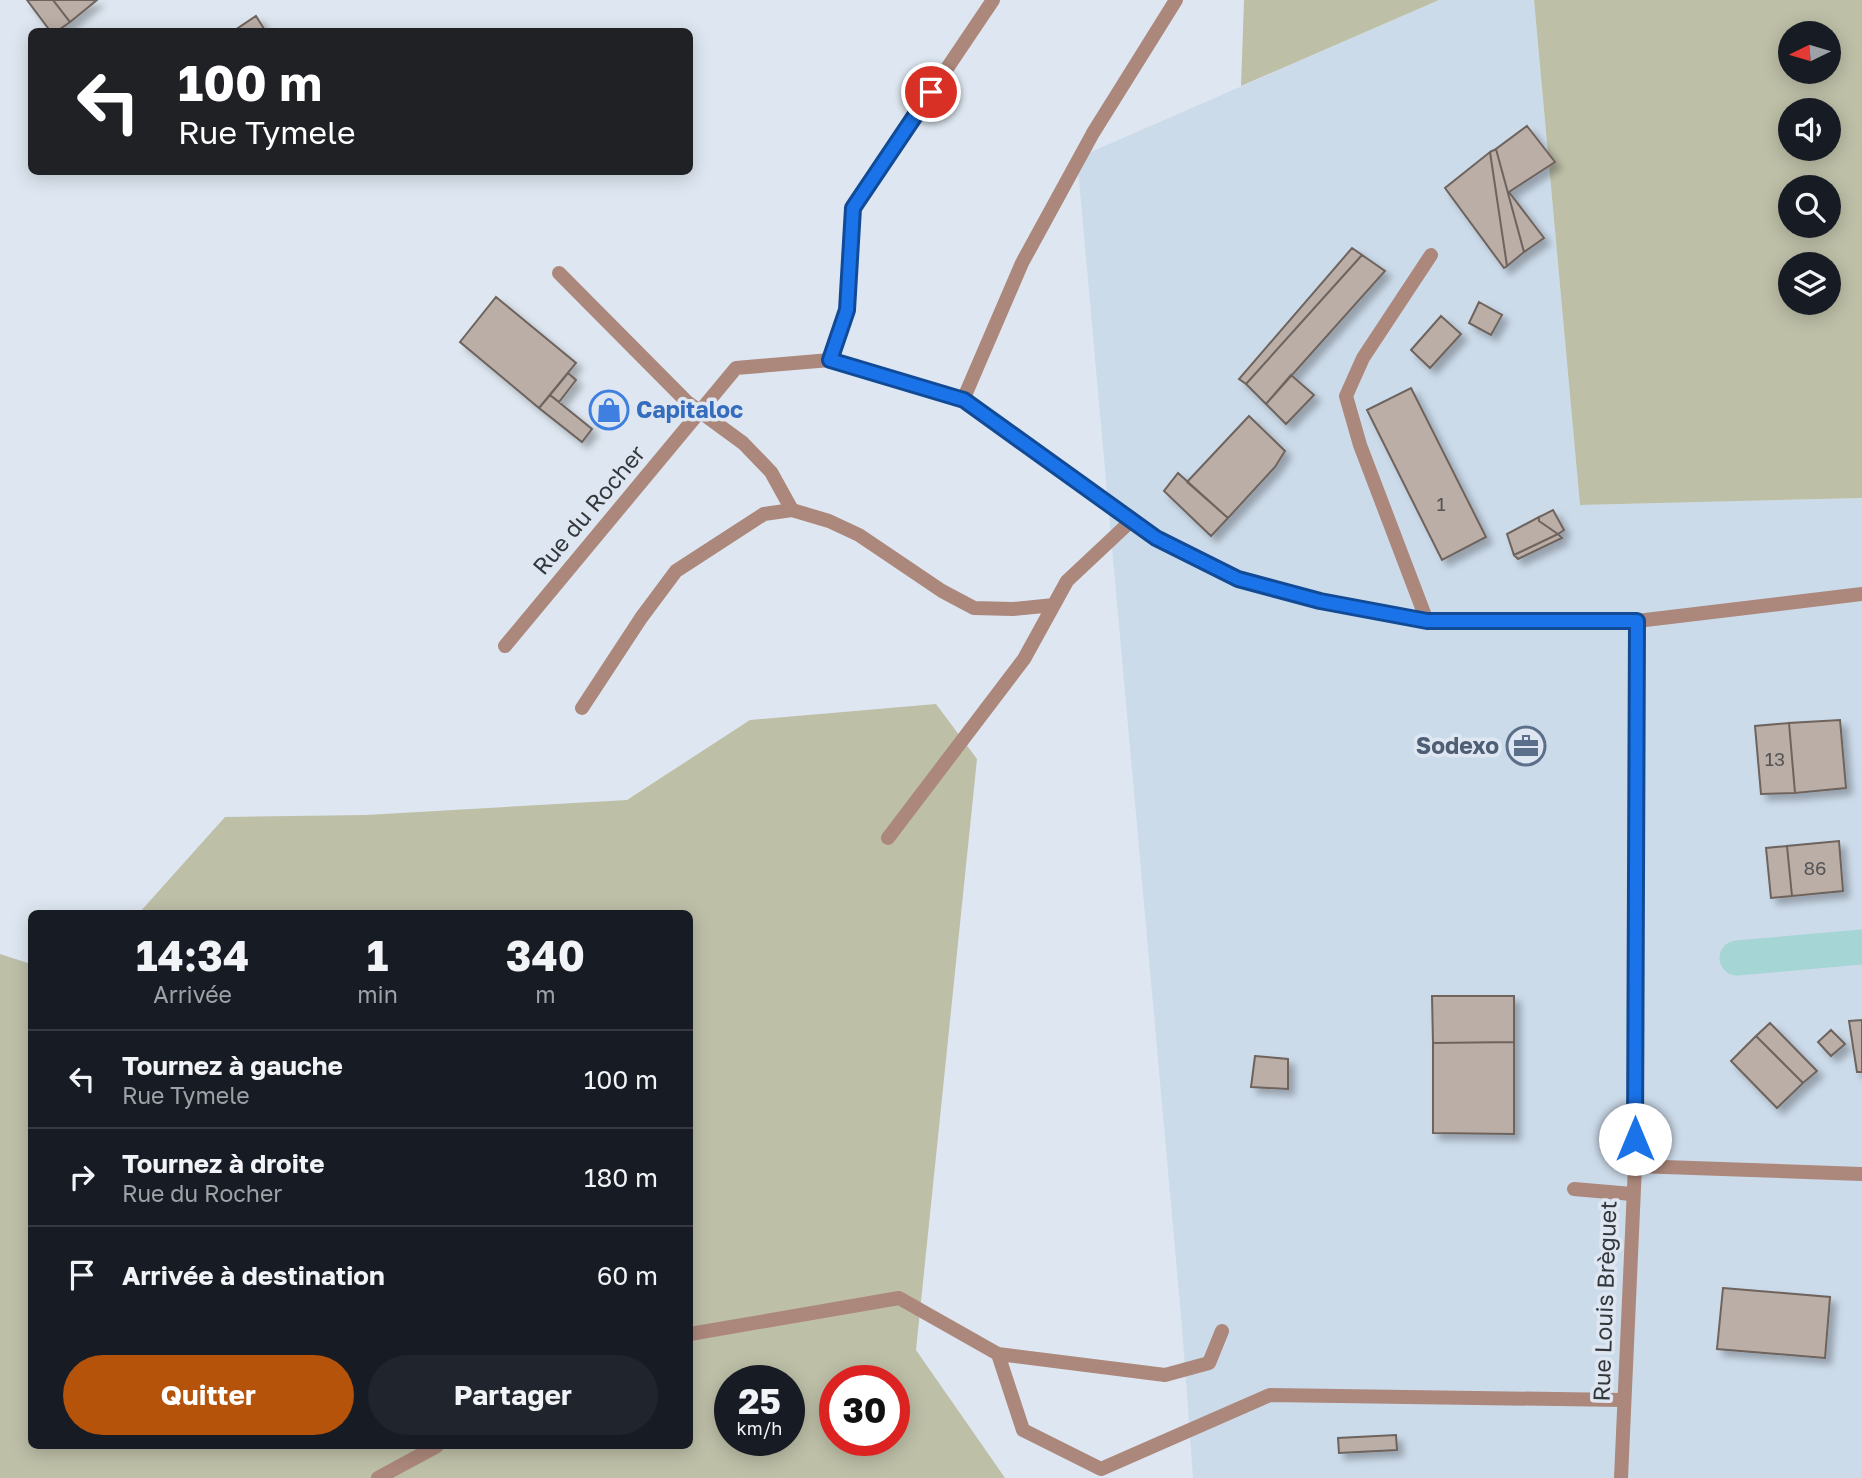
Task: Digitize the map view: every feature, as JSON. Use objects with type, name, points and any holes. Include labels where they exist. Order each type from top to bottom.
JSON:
[{"type":"street","points":[[993,0],[853,208],[847,310],[830,360],[964,400],[1156,538],[1238,579],[1320,601],[1427,621],[1637,621],[1862,594]]},
{"type":"street","points":[[964,400],[1022,264],[1093,133],[1176,0]]},
{"type":"street","points":[[1427,621],[1360,445],[1346,396],[1363,358],[1431,255]]},
{"type":"street","points":[[559,273],[687,402],[743,443],[771,472],[792,510]]},
{"type":"street","name":"Rue du Rocher","points":[[505,646],[736,368],[830,360]]},
{"type":"street","points":[[582,708],[641,618],[676,571],[764,514],[792,510],[829,521],[859,535],[942,591],[974,608],[1013,609],[1054,605]]},
{"type":"street","points":[[888,838],[1024,659],[1067,581],[1132,520]]},
{"type":"street","name":"Rue Louis Brèguet","points":[[1621,1478],[1635,1166],[1637,621]]},
{"type":"street","points":[[1635,1166],[1862,1174]]},
{"type":"street","points":[[1574,1189],[1632,1195]]},
{"type":"street","points":[[693,1333],[899,1298],[998,1354],[1165,1375],[1209,1363],[1222,1331]]},
{"type":"street","points":[[998,1354],[1023,1430],[1101,1469],[1270,1395],[1623,1401]]},
{"type":"street","points":[[378,1478],[432,1449]]},
{"type":"shaded area","points":[[1439,0],[1534,0],[1580,505],[1862,498],[1862,1478],[1193,1478],[1182,1327],[1077,158]]},
{"type":"green space","points":[[1244,0],[1439,0],[1241,86]]},
{"type":"green space","points":[[1534,0],[1862,0],[1862,498],[1580,505]]},
{"type":"green space","points":[[936,704],[977,759],[916,1350],[1005,1478],[0,1478],[0,954],[28,963],[28,1449],[693,1449],[693,910],[142,910],[225,817],[366,815],[627,800],[750,720]]},
{"type":"building","points":[[27,0],[53,0],[70,22],[62,28],[48,28]]},
{"type":"building","points":[[53,0],[97,0],[70,22]]},
{"type":"building","points":[[256,16],[264,28],[238,28]]},
{"type":"building","points":[[1527,126],[1555,162],[1509,192],[1544,238],[1524,252],[1496,149]]},
{"type":"building","points":[[1496,149],[1524,252],[1507,266],[1490,152]]},
{"type":"building","points":[[1490,152],[1507,266],[1504,268],[1445,188]]},
{"type":"building","points":[[1352,248],[1362,255],[1246,384],[1239,379]]},
{"type":"building","points":[[1362,255],[1385,271],[1266,404],[1246,384]]},
{"type":"building","points":[[496,297],[576,363],[539,408],[460,342]]},
{"type":"building","points":[[1479,302],[1502,315],[1491,335],[1469,323]]},
{"type":"building","points":[[1441,316],[1461,334],[1430,368],[1411,350]]},
{"type":"building","points":[[568,373],[576,380],[559,402],[550,395]]},
{"type":"building","points":[[1291,375],[1314,395],[1286,424],[1266,404]]},
{"type":"building","points":[[1411,388],[1486,537],[1442,560],[1367,410]]},
{"type":"building","points":[[550,395],[592,429],[582,442],[539,408]]},
{"type":"building","points":[[1249,416],[1285,451],[1275,467],[1228,518],[1187,482]]},
{"type":"building","points":[[1178,473],[1228,518],[1211,536],[1164,491]]},
{"type":"building","points":[[1553,510],[1564,530],[1558,534],[1539,521],[1539,517]]},
{"type":"building","points":[[1539,517],[1539,521],[1558,534],[1514,555],[1507,534]]},
{"type":"building","points":[[1558,534],[1562,538],[1518,559],[1514,555]]},
{"type":"building","points":[[1840,720],[1846,788],[1795,793],[1789,723]]},
{"type":"building","points":[[1789,723],[1795,793],[1761,794],[1755,726]]},
{"type":"building","points":[[1839,841],[1843,891],[1792,896],[1787,846]]},
{"type":"building","points":[[1787,846],[1792,896],[1771,898],[1766,848]]},
{"type":"building","points":[[1432,996],[1514,996],[1514,1042],[1433,1043]]},
{"type":"building","points":[[1862,1020],[1862,1072],[1857,1072],[1849,1021]]},
{"type":"building","points":[[1770,1023],[1817,1071],[1803,1083],[1756,1036]]},
{"type":"building","points":[[1831,1030],[1845,1044],[1831,1056],[1818,1042]]},
{"type":"building","points":[[1756,1036],[1803,1083],[1777,1108],[1731,1061]]},
{"type":"building","points":[[1514,1042],[1514,1134],[1433,1133],[1433,1043]]},
{"type":"building","points":[[1255,1056],[1288,1059],[1288,1089],[1251,1087]]},
{"type":"building","points":[[1723,1288],[1830,1297],[1825,1358],[1717,1349]]},
{"type":"building","points":[[1396,1435],[1397,1450],[1339,1453],[1338,1438]]},
{"type":"waterway","points":[[1737,958],[1862,947]]},
{"type":"place","name":"Capitaloc","points":[[609,410]]},
{"type":"place","name":"Sodexo","points":[[1526,746]]},
{"type":"route","points":[[931,92],[853,208],[847,310],[830,360],[964,400],[1156,538],[1238,579],[1320,601],[1427,621],[1637,621],[1635,1139]]}]
